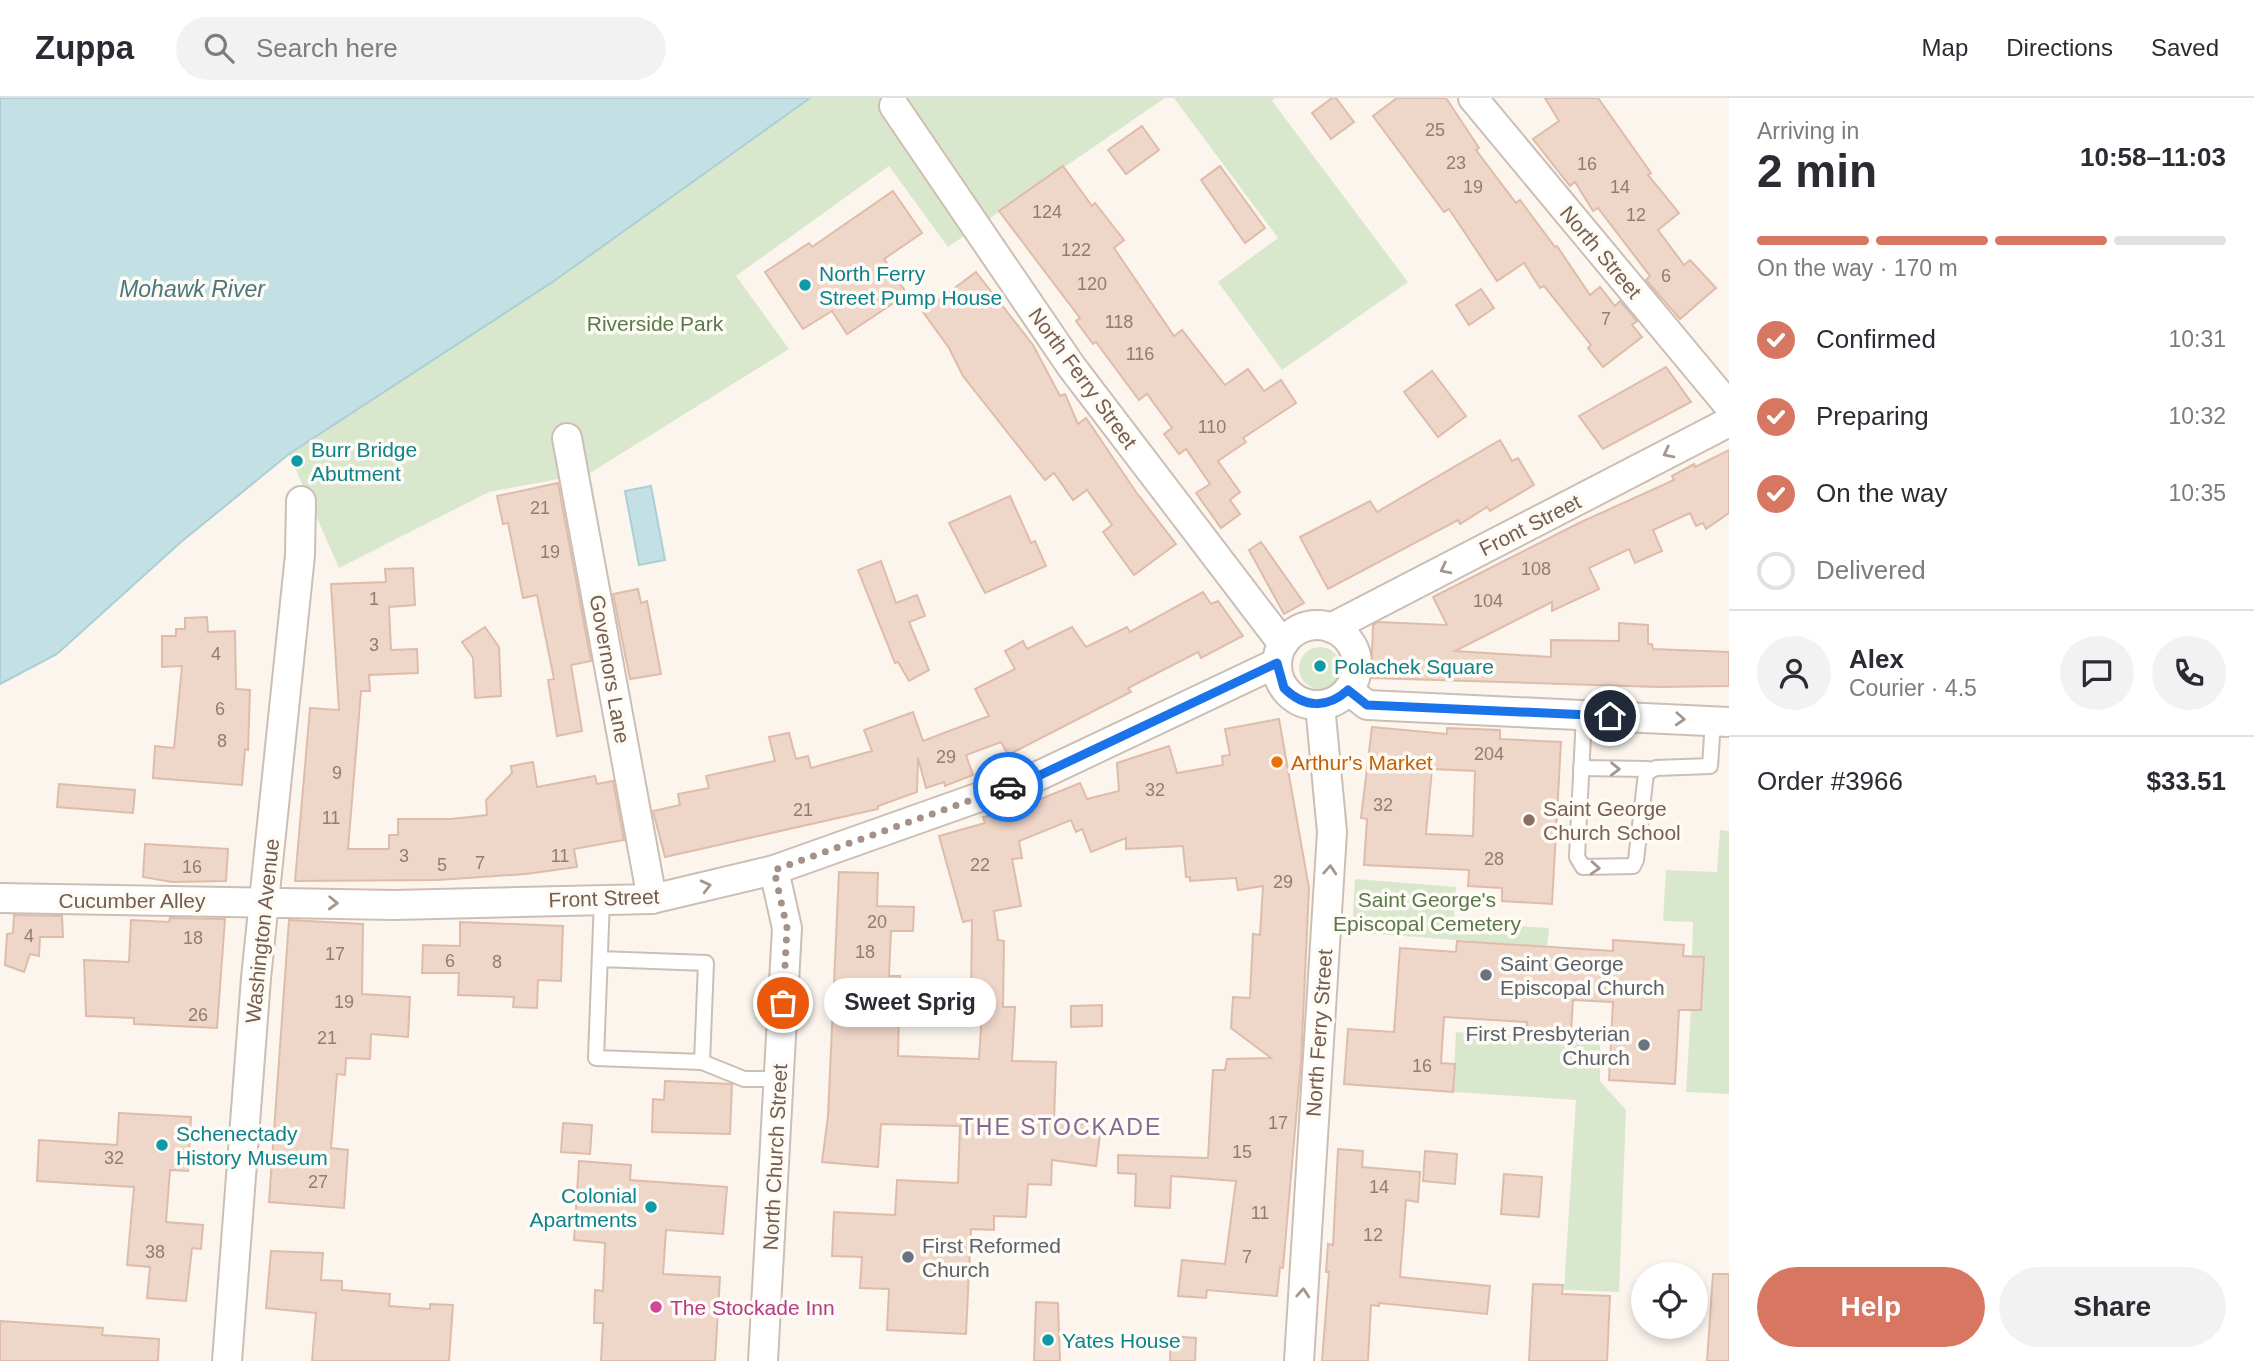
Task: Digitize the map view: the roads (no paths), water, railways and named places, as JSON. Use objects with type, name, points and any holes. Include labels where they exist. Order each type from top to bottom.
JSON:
[{"type":"street","name":"North Street","points":[[1473,98],[1729,406]]},
{"type":"street","name":"North Ferry Street","points":[[894,106],[1070,366],[1280,653]]},
{"type":"street","name":"Front Street","points":[[265,901],[394,905],[652,899],[774,870],[1036,777],[1280,653],[1304,627],[1331,628],[1729,422]]},
{"type":"street","name":"Governors Lane","points":[[567,438],[652,899]]},
{"type":"street","name":"Washington Avenue","points":[[227,1361],[265,901],[300,555],[301,501]]},
{"type":"street","points":[[1280,653],[1284,688],[1294,698],[1320,705],[1331,702],[1348,690],[1356,667],[1355,654],[1350,643],[1331,628]]},
{"type":"street","points":[[1348,690],[1367,705],[1721,721]]},
{"type":"street","name":"North Ferry Street","points":[[1299,1361],[1332,832],[1320,705]]},
{"type":"street","name":"North Church Street","points":[[764,1361],[787,928],[774,870]]},
{"type":"street","name":"Cucumber Alley","points":[[0,898],[265,901]]},
{"type":"lane","points":[[1584,715],[1577,857],[1583,867],[1627,869],[1636,860],[1648,769]]},
{"type":"lane","points":[[1581,768],[1710,766],[1721,721]]},
{"type":"lane","points":[[602,899],[596,1058],[702,1062],[744,1079],[779,1079]]},
{"type":"lane","points":[[600,959],[706,963],[702,1062]]},
{"type":"water","name":"Mohawk River","points":[[0,98],[810,98],[554,281],[289,454],[181,542],[57,654],[0,684]]},
{"type":"water","points":[[651,486],[665,560],[639,565],[625,491]]},
{"type":"place","name":"North Ferry Street Pump House","points":[[805,285]]},
{"type":"place","name":"Burr Bridge Abutment","points":[[297,461]]},
{"type":"place","name":"Polachek Square","points":[[1320,666]]},
{"type":"place","name":"Arthur's Market","points":[[1277,762]]},
{"type":"place","name":"Saint George Church School","points":[[1529,820]]},
{"type":"place","name":"Saint George Episcopal Church","points":[[1486,975]]},
{"type":"place","name":"Sweet Sprig","points":[[783,1003]]},
{"type":"place","name":"First Presbyterian Church","points":[[1644,1045]]},
{"type":"place","name":"Schenectady History Museum","points":[[162,1145]]},
{"type":"place","name":"Colonial Apartments","points":[[651,1207]]},
{"type":"place","name":"First Reformed Church","points":[[908,1257]]},
{"type":"place","name":"The Stockade Inn","points":[[656,1307]]},
{"type":"place","name":"Yates House","points":[[1048,1340]]},
{"type":"district","name":"THE STOCKADE","points":[[1061,1127]]},
{"type":"park label","name":"Riverside Park","points":[[655,323]]},
{"type":"park label","name":"Saint George's Episcopal Cemetery","points":[[1427,911]]}]
